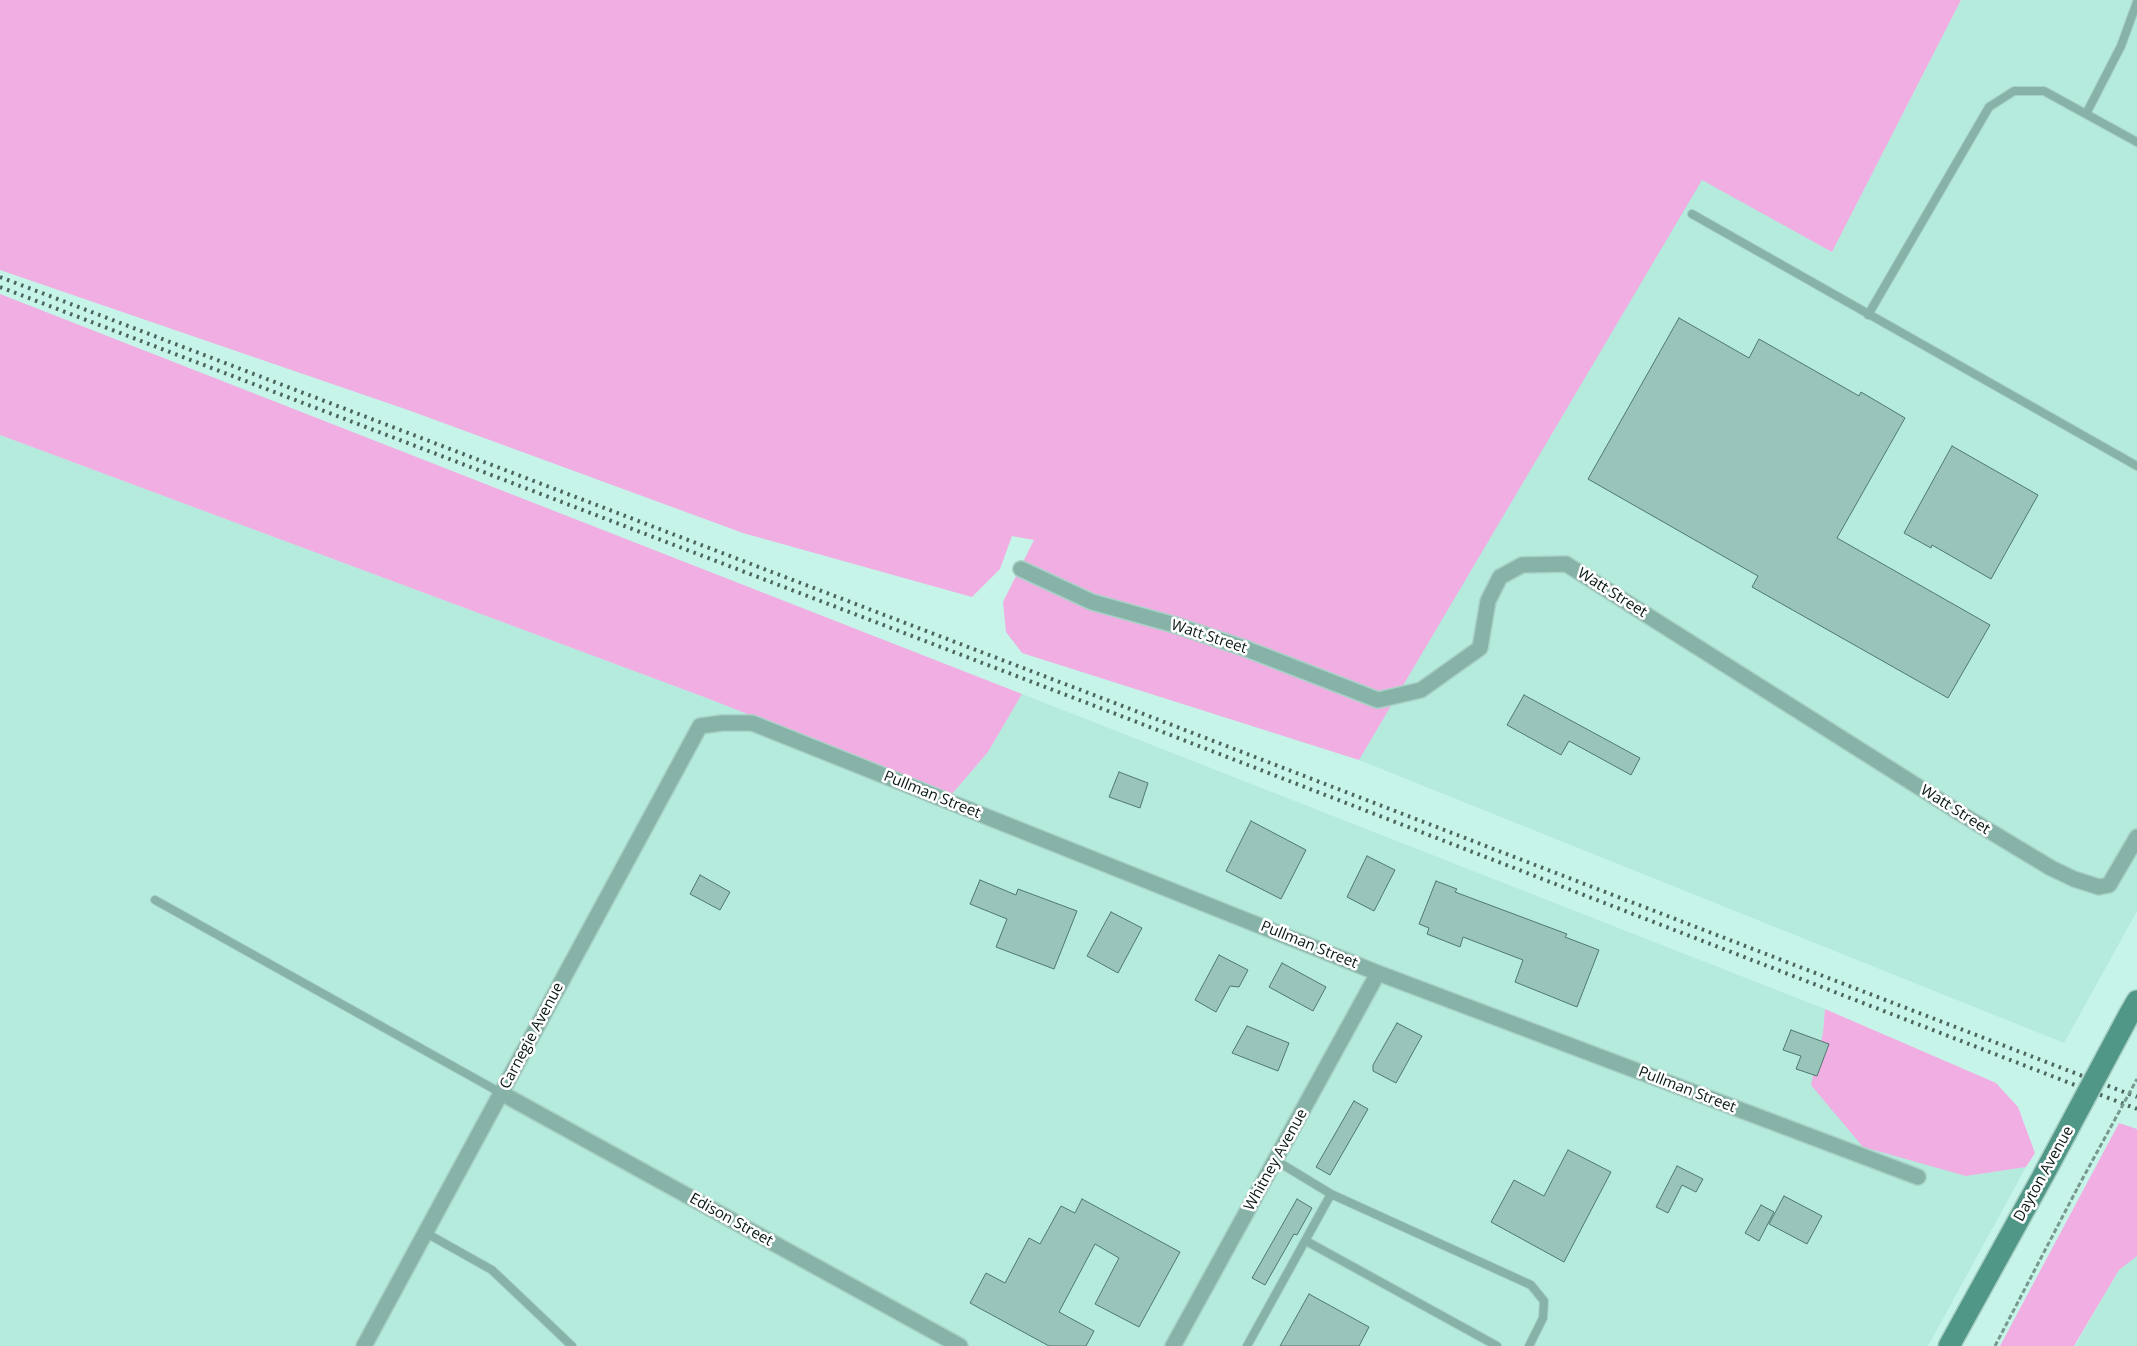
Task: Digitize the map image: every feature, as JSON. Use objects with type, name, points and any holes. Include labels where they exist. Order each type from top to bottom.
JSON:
[{"type":"main road","name":"Dayton Avenue","points":[[1949,1346],[2133,1008]]},
{"type":"street","name":"Watt Street","points":[[1021,569],[1092,602],[1174,625],[1244,648],[1378,700],[1421,690],[1480,648],[1488,601],[1500,577],[1522,565],[1566,564],[1963,815],[2074,880],[2100,887],[2109,885],[2137,837]]},
{"type":"street","name":"Pullman Street","points":[[700,726],[722,723],[752,723],[1378,973],[1918,1177]]},
{"type":"street","name":"Carnegie Avenue","points":[[364,1346],[700,726]]},
{"type":"street","name":"Whitney Avenue","points":[[1173,1346],[1378,973]]},
{"type":"street","name":"Edison Street","points":[[501,1093],[960,1346]]},
{"type":"lane","points":[[2086,114],[2121,46],[2137,2]]},
{"type":"lane","points":[[1868,315],[1989,107],[2014,91],[2044,91],[2137,142]]},
{"type":"lane","points":[[1692,214],[2137,466]]},
{"type":"lane","points":[[155,900],[501,1093]]},
{"type":"lane","points":[[1276,1160],[1331,1194],[1530,1285],[1544,1301],[1543,1318],[1529,1346]]},
{"type":"lane","points":[[1247,1346],[1331,1194]]},
{"type":"lane","points":[[426,1233],[492,1270],[572,1346]]},
{"type":"lane","points":[[1306,1242],[1497,1346]]},
{"type":"path","points":[[1995,1346],[2137,1079]]},
{"type":"shaded area","points":[[0,0],[1961,0],[1832,252],[1702,180],[1359,760],[1022,653],[1006,632],[1003,602],[1034,540],[1012,536],[1000,569],[972,597],[743,533],[408,410],[0,270]]},
{"type":"shaded area","points":[[1961,0],[2137,0],[2137,911],[2064,1043],[1359,760],[1702,179],[1832,252]]},
{"type":"shaded area","points":[[0,294],[1022,694],[988,752],[952,794],[704,697],[0,435]]},
{"type":"shaded area","points":[[0,435],[704,697],[952,794],[988,752],[1022,694],[1825,1009],[1823,1033],[1966,1176],[2026,1167],[1928,1346],[0,1346]]},
{"type":"shaded area","points":[[1825,1009],[1996,1083],[2018,1107],[2035,1153],[2026,1167],[1966,1176],[1863,1147],[1811,1085],[1823,1033]]},
{"type":"shaded area","points":[[2119,1123],[2137,1129],[2137,1256],[2119,1270],[2074,1346],[2000,1346]]},
{"type":"shaded area","points":[[2137,1256],[2137,1346],[2075,1346],[2119,1270]]},
{"type":"building","points":[[1679,318],[1749,358],[1759,339],[1859,396],[1861,392],[1905,418],[1837,538],[1990,625],[1948,698],[1752,587],[1758,576],[1588,479]]},
{"type":"building","points":[[1952,446],[2038,495],[1991,579],[1932,545],[1931,548],[1904,533]]},
{"type":"building","points":[[1524,695],[1640,758],[1631,775],[1569,741],[1561,755],[1507,725]]},
{"type":"building","points":[[1119,772],[1148,783],[1140,808],[1109,797]]},
{"type":"building","points":[[1251,821],[1306,850],[1281,899],[1226,871]]},
{"type":"building","points":[[1367,856],[1395,870],[1374,911],[1347,897]]},
{"type":"building","points":[[700,875],[730,892],[720,910],[690,894]]},
{"type":"building","points":[[980,880],[1016,895],[1018,889],[1077,911],[1054,969],[996,947],[1007,919],[970,904]]},
{"type":"building","points":[[1436,881],[1457,889],[1455,892],[1567,934],[1565,937],[1599,950],[1577,1007],[1515,982],[1523,960],[1463,937],[1460,947],[1427,934],[1429,928],[1419,924]]},
{"type":"building","points":[[1111,912],[1142,928],[1118,973],[1087,956]]},
{"type":"building","points":[[1219,955],[1248,970],[1239,987],[1230,986],[1216,1012],[1195,1000]]},
{"type":"building","points":[[1282,963],[1326,987],[1313,1011],[1269,987]]},
{"type":"building","points":[[1397,1023],[1422,1036],[1396,1083],[1373,1071],[1373,1065]]},
{"type":"building","points":[[1247,1026],[1289,1043],[1278,1071],[1232,1053]]},
{"type":"building","points":[[1791,1030],[1829,1044],[1817,1076],[1796,1069],[1801,1056],[1783,1050]]},
{"type":"building","points":[[1354,1101],[1368,1109],[1330,1175],[1316,1167]]},
{"type":"building","points":[[1568,1150],[1611,1172],[1564,1262],[1491,1222],[1514,1180],[1544,1196]]},
{"type":"building","points":[[1677,1166],[1703,1179],[1696,1192],[1682,1185],[1668,1213],[1656,1207]]},
{"type":"building","points":[[1784,1196],[1822,1216],[1807,1244],[1769,1224]]},
{"type":"building","points":[[1082,1199],[1180,1252],[1139,1327],[1095,1304],[1119,1258],[1095,1244],[1059,1312],[1094,1331],[1086,1346],[1049,1346],[970,1303],[986,1273],[1005,1283],[1029,1238],[1040,1244],[1061,1206],[1075,1213]]},
{"type":"building","points":[[1297,1199],[1312,1208],[1297,1235],[1294,1234],[1265,1285],[1252,1278]]},
{"type":"building","points":[[1761,1205],[1774,1212],[1759,1241],[1745,1233]]},
{"type":"building","points":[[1309,1294],[1369,1327],[1359,1346],[1280,1346]]},
{"type":"railway","points":[[0,277],[1146,715],[2137,1097]]},
{"type":"railway","points":[[0,287],[1142,724],[2137,1109]]}]
